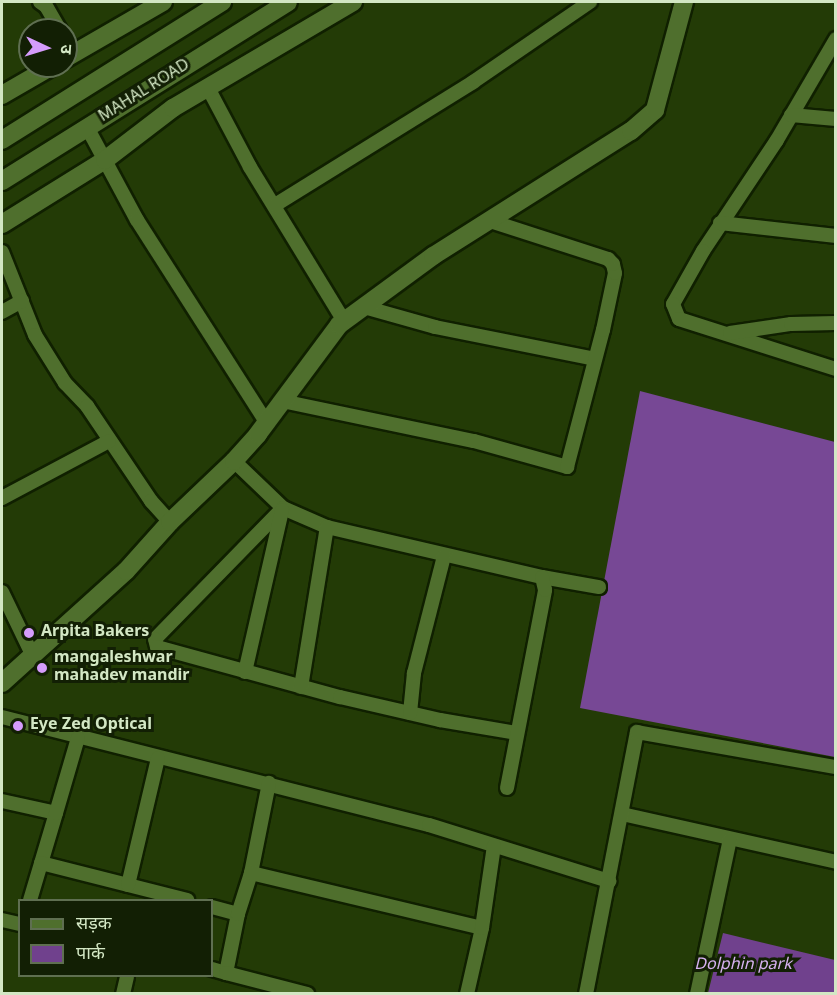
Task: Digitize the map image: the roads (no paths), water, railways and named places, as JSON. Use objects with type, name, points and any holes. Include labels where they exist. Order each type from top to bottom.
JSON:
[{"type":"street","points":[[40,2],[51,18]]},
{"type":"street","points":[[78,45],[163,2]]},
{"type":"street","points":[[2,140],[222,2]]},
{"type":"street","name":"MAHAL ROAD","points":[[2,181],[288,2]]},
{"type":"street","points":[[2,224],[105,160],[173,108],[353,2]]},
{"type":"street","points":[[275,205],[427,112],[590,2]]},
{"type":"street","points":[[2,683],[126,571],[170,522],[234,461],[267,423],[344,321],[433,255],[631,131],[655,110],[684,2]]},
{"type":"street","points":[[836,39],[791,115],[720,223],[673,304],[679,319],[836,369]]},
{"type":"street","points":[[2,96],[32,78]]},
{"type":"street","points":[[208,88],[250,167],[344,321]]},
{"type":"street","points":[[791,115],[836,119]]},
{"type":"street","points":[[88,129],[137,220],[267,423]]},
{"type":"street","points":[[282,401],[474,441],[567,467],[596,359],[615,273],[613,264],[608,259],[490,221]]},
{"type":"street","points":[[720,223],[836,236]]},
{"type":"street","points":[[2,252],[35,335],[65,383],[87,406],[151,501],[170,522]]},
{"type":"street","points":[[2,312],[21,301]]},
{"type":"street","points":[[364,307],[435,327],[596,359]]},
{"type":"street","points":[[727,334],[791,324],[836,323]]},
{"type":"street","points":[[2,498],[109,441]]},
{"type":"street","points":[[234,461],[283,508],[327,527],[542,578],[599,587]]},
{"type":"street","points":[[283,508],[155,639],[157,647],[301,687],[410,713],[516,733]]},
{"type":"street","points":[[245,672],[283,508]]},
{"type":"street","points":[[301,687],[327,527]]},
{"type":"street","points":[[410,713],[414,673],[444,556]]},
{"type":"street","points":[[507,788],[544,590],[542,578]]},
{"type":"street","points":[[2,592],[33,656]]},
{"type":"street","points":[[2,717],[429,825],[609,881]]},
{"type":"street","points":[[586,993],[637,732],[836,767]]},
{"type":"street","points":[[30,899],[78,738]]},
{"type":"street","points":[[128,885],[158,758]]},
{"type":"street","points":[[226,973],[238,914],[251,873],[269,783]]},
{"type":"street","points":[[2,801],[56,813]]},
{"type":"street","points":[[622,814],[836,862]]},
{"type":"street","points":[[697,993],[730,839]]},
{"type":"street","points":[[467,993],[482,928],[494,846]]},
{"type":"street","points":[[41,863],[183,899]]},
{"type":"street","points":[[251,873],[482,928]]},
{"type":"street","points":[[213,907],[238,914]]},
{"type":"street","points":[[2,920],[18,924]]},
{"type":"street","points":[[213,969],[307,993]]},
{"type":"street","points":[[123,993],[127,977]]},
{"type":"place","name":"Arpita Bakers","points":[[29,633]]},
{"type":"place","name":"mangaleshwar mahadev mandir","points":[[42,668]]},
{"type":"place","name":"Eye Zed Optical","points":[[18,726]]},
{"type":"park label","name":"Dolphin park","points":[[743,966]]}]
